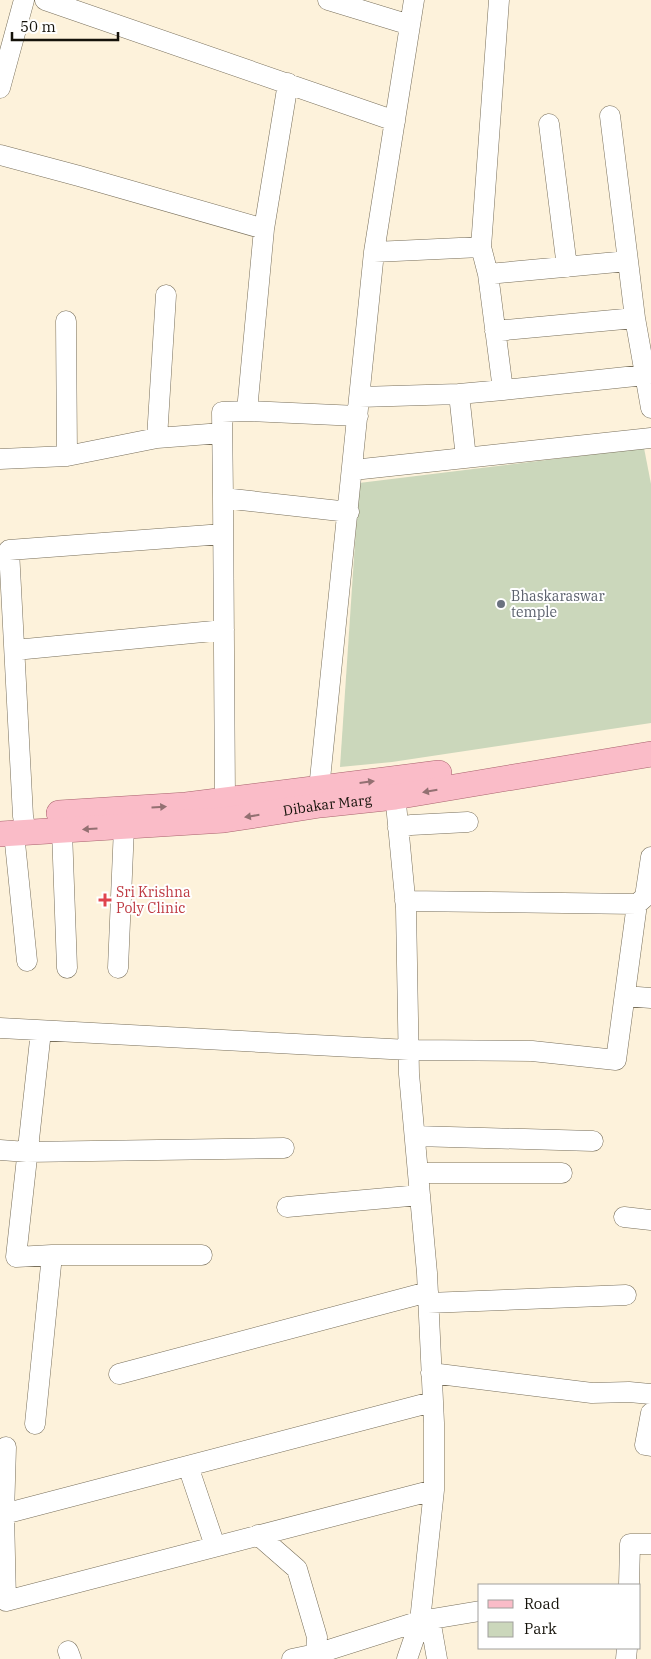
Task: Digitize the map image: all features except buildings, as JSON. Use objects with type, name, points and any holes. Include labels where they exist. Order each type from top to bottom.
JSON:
[{"type":"main road","name":"Dibakar Marg","points":[[13,827],[62,831],[224,820],[320,805],[394,788],[449,772],[651,738]]},
{"type":"main road","name":"Dibakar Marg","points":[[13,827],[319,789],[394,788],[651,754]]},
{"type":"street","points":[[0,88],[24,0]]},
{"type":"street","points":[[45,0],[395,121]]},
{"type":"street","points":[[328,0],[410,25]]},
{"type":"street","points":[[319,789],[374,252],[414,0]]},
{"type":"street","points":[[499,0],[481,247],[488,274],[503,390]]},
{"type":"street","points":[[247,411],[264,229],[288,84]]},
{"type":"street","points":[[610,116],[635,318],[651,408]]},
{"type":"street","points":[[549,124],[568,267]]},
{"type":"street","points":[[0,155],[264,229]]},
{"type":"street","points":[[374,252],[481,247]]},
{"type":"street","points":[[488,274],[628,260]]},
{"type":"street","points":[[156,438],[166,295]]},
{"type":"street","points":[[494,331],[635,318]]},
{"type":"street","points":[[66,321],[67,456]]},
{"type":"street","points":[[225,800],[222,412],[359,407],[645,374]]},
{"type":"street","points":[[459,394],[466,458]]},
{"type":"street","points":[[0,459],[67,456],[156,438],[222,433]]},
{"type":"street","points":[[353,470],[651,438]]},
{"type":"street","points":[[223,498],[348,512]]},
{"type":"street","points":[[27,961],[13,827],[15,650],[5,551],[223,534]]},
{"type":"street","points":[[15,650],[224,630]]},
{"type":"street","points":[[394,788],[405,901],[409,1050],[428,1298],[434,1424],[434,1490],[425,1620],[407,1659]]},
{"type":"street","points":[[398,828],[411,825],[468,822]]},
{"type":"street","points":[[118,968],[124,827]]},
{"type":"street","points":[[62,831],[67,968]]},
{"type":"street","points":[[0,1028],[409,1050],[532,1051],[616,1060],[637,904],[645,897],[651,857]]},
{"type":"street","points":[[405,901],[637,904]]},
{"type":"street","points":[[625,996],[651,998]]},
{"type":"street","points":[[41,1031],[16,1257],[52,1255],[202,1255]]},
{"type":"street","points":[[415,1136],[592,1141]]},
{"type":"street","points":[[0,1150],[27,1152],[284,1148]]},
{"type":"street","points":[[418,1173],[562,1173]]},
{"type":"street","points":[[287,1208],[420,1195]]},
{"type":"street","points":[[624,1217],[651,1220]]},
{"type":"street","points":[[35,1424],[52,1255]]},
{"type":"street","points":[[119,1374],[428,1298],[626,1295]]},
{"type":"street","points":[[432,1373],[592,1393],[629,1392],[651,1394]]},
{"type":"street","points":[[4,1514],[432,1402]]},
{"type":"street","points":[[651,1413],[645,1445],[651,1446]]},
{"type":"street","points":[[6,1447],[4,1514],[6,1601],[434,1490]]},
{"type":"street","points":[[188,1466],[215,1546]]},
{"type":"street","points":[[258,1535],[297,1569],[317,1637],[316,1654]]},
{"type":"street","points":[[629,1584],[630,1544],[651,1544]]},
{"type":"street","points":[[292,1659],[316,1654],[425,1620],[478,1611]]},
{"type":"street","points":[[425,1620],[437,1659]]},
{"type":"green space","name":"Bhaskaraswar temple","points":[[644,448],[651,484],[651,723],[392,762],[340,767],[359,483]]},
{"type":"place","name":"Bhaskaraswar temple","points":[[501,604]]},
{"type":"place","name":"Sri Krishna Poly Clinic","points":[[105,900]]}]
